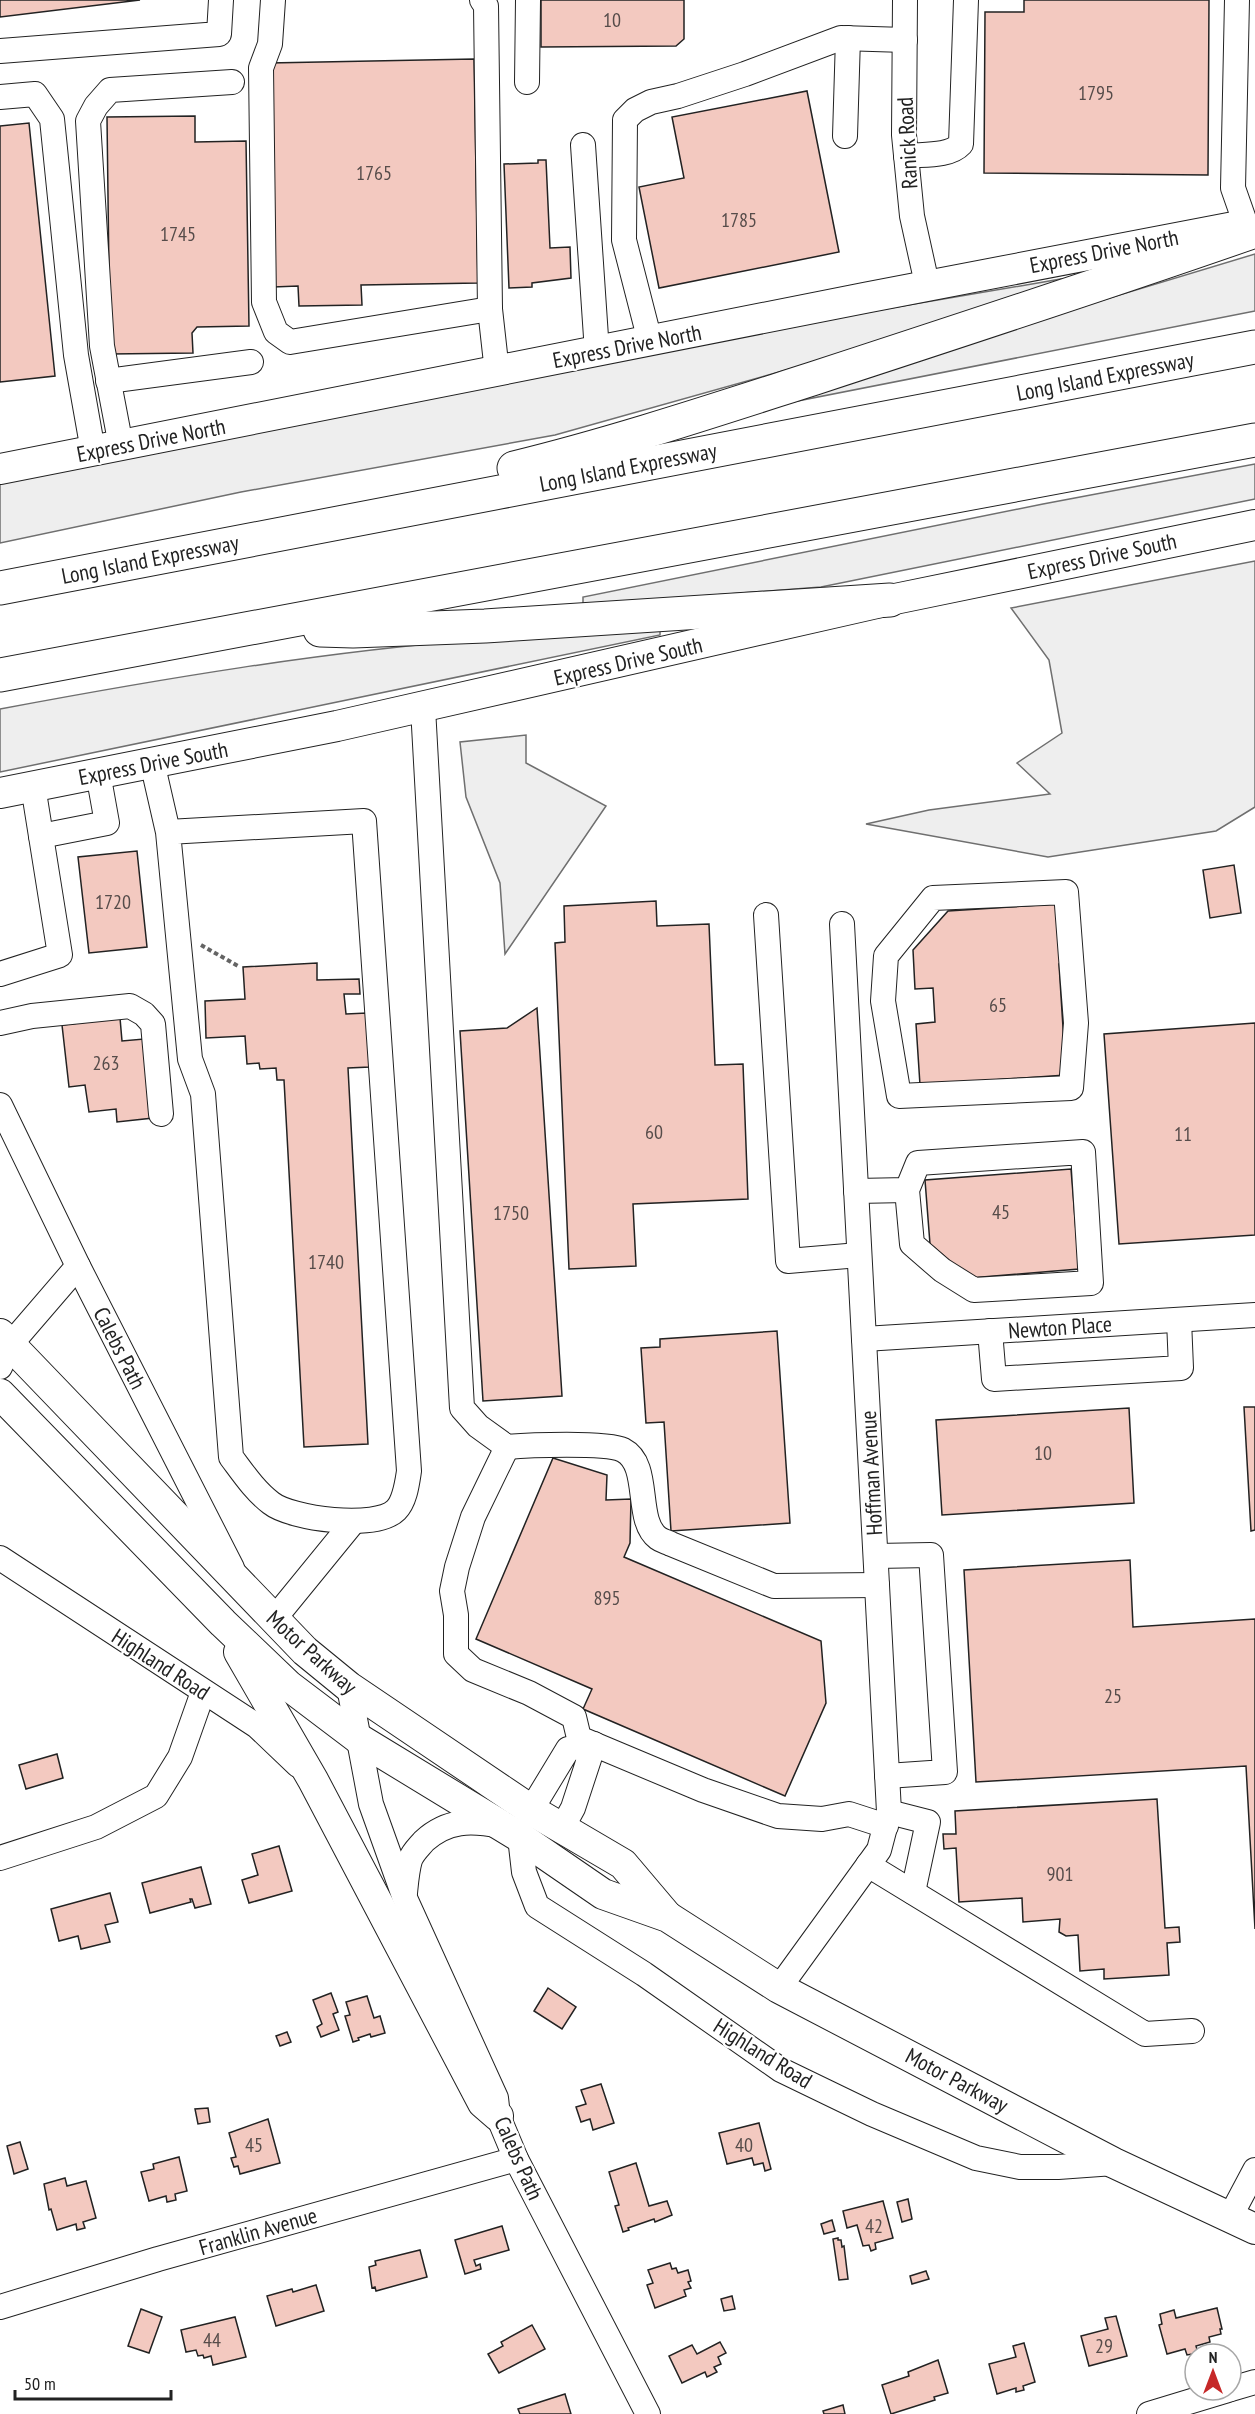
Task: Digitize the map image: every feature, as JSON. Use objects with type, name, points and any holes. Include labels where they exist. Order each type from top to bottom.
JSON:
[{"type":"highway","points":[[115,566],[577,452],[1059,299],[1252,226]]},
{"type":"highway","name":"Long Island Expressway","points":[[0,588],[1255,347]]},
{"type":"highway","points":[[0,675],[1255,440]]},
{"type":"highway","points":[[255,627],[353,631],[484,626],[890,600]]},
{"type":"main road","name":"Express Drive North","points":[[0,469],[497,372],[927,284],[1252,226]]},
{"type":"main road","name":"Express Drive South","points":[[0,793],[423,708],[890,600],[1255,525]]},
{"type":"main road","name":"Motor Parkway","points":[[3,1348],[305,1651],[603,1894],[668,1917],[779,1988],[1114,2163],[1242,2224]]},
{"type":"main road","name":"Motor Parkway","points":[[0,1394],[223,1623],[289,1686],[359,1739],[518,1824],[562,1828],[622,1864],[668,1917]]},
{"type":"main road","points":[[223,1623],[313,1780],[483,2103],[498,2116]]},
{"type":"street","points":[[0,51],[219,34],[221,0]]},
{"type":"street","points":[[273,0],[270,44],[261,68],[264,302],[276,332],[290,342],[490,309]]},
{"type":"street","points":[[482,0],[486,6],[490,309],[497,372]]},
{"type":"street","points":[[527,82],[528,0]]},
{"type":"street","name":"Ranick Road","points":[[905,0],[904,135],[912,216],[927,284]]},
{"type":"street","points":[[906,156],[949,152],[961,144],[966,0]]},
{"type":"street","points":[[1237,0],[1233,188],[1252,226]]},
{"type":"street","points":[[650,341],[624,240],[625,120],[635,110],[651,102],[678,96],[745,74],[841,38],[904,39]]},
{"type":"street","points":[[845,136],[848,38]]},
{"type":"street","points":[[107,448],[108,381],[102,340],[88,121],[96,106],[110,90],[232,82]]},
{"type":"street","points":[[0,98],[35,94],[52,118],[76,354],[107,448]]},
{"type":"street","points":[[583,145],[597,352]]},
{"type":"street","points":[[108,381],[251,362]]},
{"type":"street","points":[[423,708],[462,1408],[478,1426],[507,1447],[592,1446],[622,1450],[636,1462],[648,1523],[657,1538],[774,1586],[877,1585]]},
{"type":"street","points":[[152,762],[168,832],[190,1059],[203,1094],[231,1457],[250,1483],[271,1504],[292,1514],[354,1521],[382,1518],[396,1510],[405,1493],[409,1471],[364,821],[168,832]]},
{"type":"street","points":[[41,836],[107,823],[98,773]]},
{"type":"street","points":[[0,974],[60,955],[33,786]]},
{"type":"street","points":[[1066,892],[1076,1023],[1071,1089],[899,1096],[883,1001],[886,956],[933,898],[1066,892]]},
{"type":"street","points":[[766,915],[788,1261],[860,1255]]},
{"type":"street","name":"Hoffman Avenue","points":[[779,1988],[879,1850],[887,1819],[876,1556],[842,924]]},
{"type":"street","points":[[845,1001],[883,1001]]},
{"type":"street","points":[[0,1023],[32,1016],[130,1006],[144,1014],[153,1024],[161,1114]]},
{"type":"street","name":"Calebs Path","points":[[0,1106],[78,1266],[243,1588]]},
{"type":"street","points":[[1083,1152],[1091,1282],[974,1290],[942,1270],[912,1244],[907,1190],[918,1163],[1083,1152]]},
{"type":"street","points":[[856,1191],[907,1190]]},
{"type":"street","points":[[3,1348],[78,1266]]},
{"type":"street","name":"Newton Place","points":[[864,1339],[1255,1315]]},
{"type":"street","points":[[990,1331],[994,1378],[1181,1368],[1179,1320]]},
{"type":"street","points":[[507,1447],[473,1517],[454,1579],[452,1591],[456,1614],[456,1654],[473,1670],[529,1693],[574,1717],[579,1738],[703,1790],[778,1816],[822,1819],[849,1814],[928,1822],[913,1892]]},
{"type":"street","points":[[274,1619],[354,1521]]},
{"type":"street","points":[[876,1556],[931,1555],[945,1772],[887,1776]]},
{"type":"street","name":"Highland Road","points":[[0,1558],[257,1726],[313,1780]]},
{"type":"street","name":"Calebs Path","points":[[349,1687],[371,1804],[405,1896],[496,2098],[498,2116],[516,2158],[648,2414]]},
{"type":"street","points":[[0,1858],[96,1827],[156,1796],[180,1757],[202,1692]]},
{"type":"street","points":[[405,1896],[410,1861],[415,1851],[436,1830],[453,1823],[476,1821],[518,1824],[568,1749],[594,1744]]},
{"type":"street","points":[[562,1828],[573,1808],[594,1744]]},
{"type":"street","name":"Highland Road","points":[[518,1824],[524,1872],[537,1906],[644,1974],[781,2070],[872,2114],[976,2158],[1020,2167],[1114,2163]]},
{"type":"street","points":[[868,1865],[1145,2034],[1192,2031]]},
{"type":"street","name":"Franklin Avenue","points":[[0,2307],[158,2259],[516,2158]]},
{"type":"street","points":[[1242,2224],[1255,2170]]},
{"type":"street","points":[[1149,2414],[1187,2402]]},
{"type":"shaded area","points":[[1255,254],[1255,311],[772,406],[772,400]]},
{"type":"shaded area","points":[[1061,279],[1061,286],[829,358],[555,435],[241,492],[0,543],[0,480],[803,323]]},
{"type":"shaded area","points":[[1255,464],[1255,499],[821,587],[583,605],[583,597],[1043,504]]},
{"type":"shaded area","points":[[1255,561],[1255,807],[1216,831],[1048,857],[866,824],[929,810],[1050,794],[1017,763],[1062,733],[1049,660],[1011,608]]},
{"type":"shaded area","points":[[660,627],[660,635],[0,772],[0,709],[180,677],[362,651],[483,639]]},
{"type":"shaded area","points":[[526,735],[526,763],[606,806],[505,954],[500,883],[466,797],[460,742]]},
{"type":"building","points":[[0,0],[140,0],[0,17]]},
{"type":"building","points":[[541,0],[684,0],[684,39],[676,46],[541,47]]},
{"type":"building","points":[[1024,0],[1209,0],[1208,175],[984,173],[985,12],[1024,12]]},
{"type":"building","points":[[474,59],[478,283],[361,285],[362,305],[299,306],[298,286],[273,287],[269,63]]},
{"type":"building","points":[[807,91],[839,252],[659,288],[639,187],[684,178],[672,117]]},
{"type":"building","points":[[195,116],[195,142],[246,141],[249,326],[197,327],[192,333],[193,353],[110,354],[107,117]]},
{"type":"building","points":[[29,123],[55,376],[0,382],[0,126]]},
{"type":"building","points":[[538,160],[546,160],[550,248],[570,247],[571,278],[532,283],[532,287],[509,288],[504,164],[538,163]]},
{"type":"building","points":[[137,851],[147,947],[89,953],[78,857]]},
{"type":"building","points":[[1234,865],[1241,913],[1210,918],[1203,870]]},
{"type":"building","points":[[656,901],[657,926],[709,924],[715,1065],[743,1064],[748,1199],[633,1204],[636,1266],[569,1269],[555,943],[565,942],[564,906]]},
{"type":"building","points":[[1055,904],[1069,963],[1059,964],[1066,1075],[920,1085],[916,1024],[935,1022],[933,988],[915,989],[913,950],[948,911]]},
{"type":"building","points":[[317,963],[317,980],[359,979],[360,994],[344,994],[346,1014],[367,1013],[370,1067],[348,1068],[368,1444],[304,1447],[284,1080],[277,1080],[276,1068],[260,1069],[259,1063],[247,1064],[245,1036],[206,1038],[205,1001],[245,999],[243,967]]},
{"type":"building","points":[[537,1008],[562,1396],[483,1401],[460,1031],[507,1028]]},
{"type":"building","points":[[120,1018],[122,1041],[144,1039],[153,1118],[117,1122],[116,1109],[89,1112],[85,1085],[69,1087],[62,1025]]},
{"type":"building","points":[[1255,1023],[1255,1235],[1119,1244],[1104,1034]]},
{"type":"building","points":[[1071,1169],[1079,1269],[970,1278],[930,1244],[925,1180]]},
{"type":"building","points":[[777,1331],[790,1523],[671,1531],[664,1422],[646,1423],[641,1348],[660,1347],[660,1339]]},
{"type":"building","points":[[1244,1407],[1255,1407],[1255,1530],[1251,1531]]},
{"type":"building","points":[[1129,1408],[1134,1503],[942,1515],[936,1420]]},
{"type":"building","points":[[553,1458],[607,1475],[606,1500],[631,1499],[630,1543],[624,1557],[821,1641],[826,1703],[785,1796],[583,1709],[592,1689],[476,1639]]},
{"type":"building","points":[[1130,1560],[1133,1627],[1255,1619],[1255,1929],[1246,1766],[976,1782],[964,1570]]},
{"type":"building","points":[[57,1754],[63,1778],[26,1789],[19,1765]]},
{"type":"building","points":[[1157,1799],[1165,1928],[1179,1927],[1180,1942],[1167,1943],[1169,1975],[1104,1979],[1104,1969],[1080,1971],[1078,1935],[1066,1936],[1059,1932],[1060,1919],[1023,1922],[1022,1898],[959,1902],[956,1848],[944,1849],[943,1834],[956,1834],[955,1811]]},
{"type":"building","points":[[279,1846],[292,1891],[249,1903],[242,1880],[258,1875],[252,1854]]},
{"type":"building","points":[[201,1867],[211,1904],[195,1908],[190,1899],[191,1902],[150,1913],[142,1883]]},
{"type":"building","points":[[110,1893],[118,1922],[105,1925],[110,1942],[81,1949],[78,1936],[59,1941],[51,1909]]},
{"type":"building","points":[[548,1988],[576,2007],[562,2029],[534,2011]]},
{"type":"building","points":[[331,1993],[338,2012],[333,2014],[339,2030],[321,2037],[317,2027],[322,2024],[313,2000]]},
{"type":"building","points":[[367,1996],[374,2018],[380,2016],[385,2033],[371,2037],[370,2034],[353,2042],[345,2016],[350,2015],[346,2002]]},
{"type":"building","points":[[287,2032],[291,2042],[280,2046],[276,2036]]},
{"type":"building","points":[[601,2084],[614,2123],[593,2130],[590,2119],[581,2122],[576,2107],[586,2104],[581,2090]]},
{"type":"building","points":[[208,2108],[210,2122],[198,2124],[195,2109]]},
{"type":"building","points":[[268,2119],[280,2163],[240,2174],[238,2166],[234,2167],[231,2158],[236,2157],[229,2133]]},
{"type":"building","points":[[759,2123],[771,2169],[765,2171],[763,2163],[754,2165],[752,2158],[727,2164],[719,2133]]},
{"type":"building","points":[[20,2142],[28,2169],[14,2174],[7,2146]]},
{"type":"building","points":[[179,2157],[187,2191],[175,2194],[176,2200],[167,2202],[166,2196],[149,2201],[141,2172],[154,2169],[153,2164]]},
{"type":"building","points":[[636,2163],[649,2206],[667,2201],[672,2215],[655,2222],[654,2219],[628,2228],[629,2230],[623,2232],[615,2206],[619,2205],[609,2172]]},
{"type":"building","points":[[65,2178],[67,2186],[86,2181],[96,2218],[83,2222],[85,2228],[77,2230],[76,2224],[57,2230],[51,2209],[49,2210],[44,2184]]},
{"type":"building","points":[[908,2199],[912,2219],[902,2222],[897,2202]]},
{"type":"building","points":[[883,2201],[893,2238],[875,2243],[876,2249],[871,2251],[869,2245],[863,2246],[857,2225],[847,2228],[843,2211]]},
{"type":"building","points":[[832,2220],[835,2231],[824,2234],[821,2224]]},
{"type":"building","points":[[502,2226],[509,2250],[474,2260],[476,2266],[480,2264],[481,2269],[465,2274],[455,2240]]},
{"type":"building","points":[[833,2239],[841,2240],[842,2247],[844,2246],[848,2279],[839,2280]]},
{"type":"building","points":[[420,2250],[427,2277],[376,2291],[375,2287],[372,2288],[369,2267],[376,2265],[375,2261]]},
{"type":"building","points":[[670,2263],[672,2269],[676,2268],[678,2273],[688,2270],[691,2281],[688,2282],[691,2288],[684,2290],[686,2296],[655,2308],[647,2285],[653,2283],[648,2270]]},
{"type":"building","points":[[926,2271],[929,2279],[912,2284],[910,2276]]},
{"type":"building","points":[[316,2285],[324,2311],[276,2326],[267,2296]]},
{"type":"building","points":[[732,2296],[735,2309],[724,2311],[721,2299]]},
{"type":"building","points":[[1217,2308],[1221,2334],[1209,2337],[1210,2342],[1183,2342],[1183,2350],[1167,2354],[1159,2325],[1162,2324],[1160,2314],[1174,2310],[1176,2318]]},
{"type":"building","points":[[141,2309],[162,2317],[149,2353],[128,2346]]},
{"type":"building","points":[[1116,2316],[1127,2356],[1089,2366],[1081,2336],[1108,2329],[1105,2318]]},
{"type":"building","points":[[235,2317],[246,2357],[213,2365],[211,2356],[204,2358],[203,2355],[198,2356],[196,2350],[186,2352],[181,2330]]},
{"type":"building","points":[[532,2325],[545,2349],[499,2373],[488,2354],[503,2346],[501,2342]]},
{"type":"building","points":[[720,2342],[726,2353],[718,2357],[721,2364],[714,2367],[717,2372],[707,2377],[705,2372],[682,2383],[669,2356],[692,2345],[697,2354]]},
{"type":"building","points":[[1024,2343],[1035,2382],[1023,2386],[1024,2390],[1016,2392],[1016,2388],[997,2394],[989,2364],[1016,2357],[1013,2346]]},
{"type":"building","points":[[938,2360],[948,2393],[934,2397],[935,2400],[891,2414],[882,2385],[909,2376],[908,2372]]},
{"type":"building","points":[[565,2394],[571,2414],[520,2414],[518,2409]]},
{"type":"building","points":[[843,2405],[845,2414],[824,2414],[823,2411]]}]
